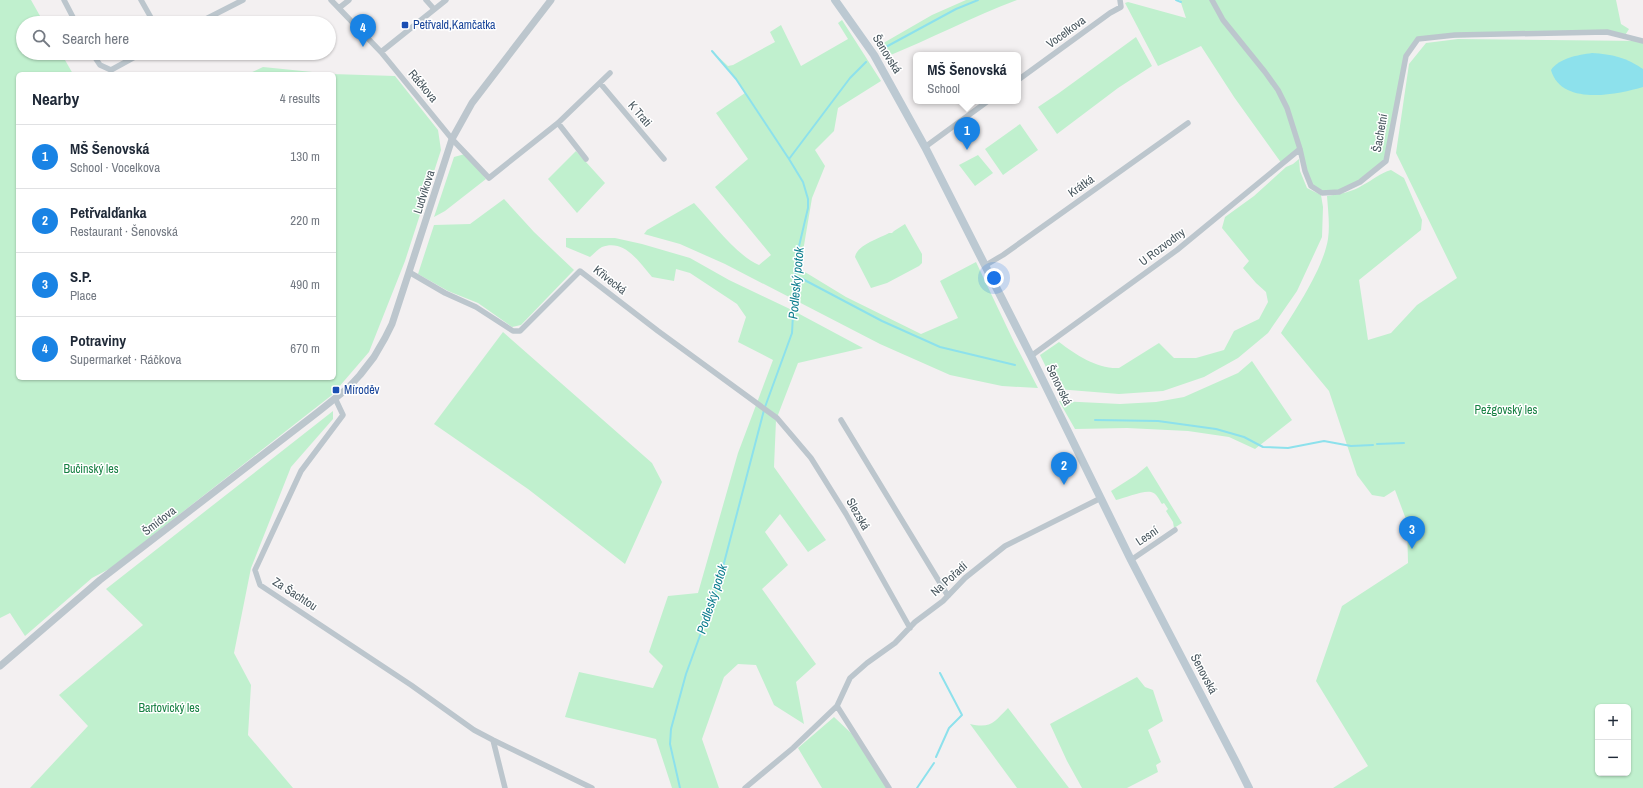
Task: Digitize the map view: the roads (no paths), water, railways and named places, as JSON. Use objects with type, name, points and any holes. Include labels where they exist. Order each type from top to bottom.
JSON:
[{"type":"main road","name":"Šenovská","points":[[835,0],[874,55],[925,147],[986,265],[1131,560],[1249,788]]},
{"type":"street","points":[[64,0],[72,16]]},
{"type":"street","points":[[141,0],[150,16]]},
{"type":"street","points":[[212,16],[243,0]]},
{"type":"street","name":"Ráčkova","points":[[331,0],[381,52],[452,139],[489,178],[558,123]]},
{"type":"street","points":[[339,8],[349,0]]},
{"type":"street","points":[[426,0],[434,9]]},
{"type":"street","points":[[381,52],[446,0]]},
{"type":"street","name":"Ludvíkova","points":[[335,398],[348,388],[374,357],[392,324],[452,139],[472,103],[551,0]]},
{"type":"street","name":"Vocelkova","points":[[1021,78],[1110,13],[1121,7],[1120,0]]},
{"type":"street","name":"Šachetní","points":[[1212,0],[1223,20],[1278,90],[1287,108],[1300,149],[1305,171],[1311,186],[1322,193],[1339,192],[1360,182],[1386,162],[1406,56],[1418,39],[1455,35],[1607,32],[1643,41]]},
{"type":"street","points":[[97,60],[100,65],[111,70],[129,60]]},
{"type":"street","points":[[586,160],[558,123],[610,73]]},
{"type":"street","name":"K Trati","points":[[600,83],[664,160]]},
{"type":"street","points":[[925,147],[984,104]]},
{"type":"street","name":"Krátká","points":[[986,265],[1003,255],[1188,123]]},
{"type":"street","name":"U Rozvodny","points":[[1031,356],[1177,250],[1300,149]]},
{"type":"street","name":"Křivecká","points":[[410,272],[445,293],[476,307],[513,331],[520,331],[580,271],[658,331],[777,418]]},
{"type":"street","name":"Šmídova","points":[[0,666],[100,580],[335,398]]},
{"type":"street","name":"Za Šachtou","points":[[335,398],[343,415],[300,471],[255,570],[260,585],[385,667],[474,730],[592,788]]},
{"type":"street","name":"Slezská","points":[[777,418],[811,458],[846,514],[910,628]]},
{"type":"street","points":[[841,420],[948,596]]},
{"type":"street","name":"Na Pořadí","points":[[744,788],[793,748],[838,706],[850,678],[867,663],[895,643],[910,628],[948,596],[965,578],[1005,546],[1100,498]]},
{"type":"street","name":"Lesní","points":[[1131,560],[1175,530]]},
{"type":"street","points":[[838,706],[888,788]]},
{"type":"street","points":[[494,740],[505,788]]},
{"type":"water","points":[[1592,53],[1619,57],[1643,69],[1643,87],[1619,93],[1591,95],[1577,93],[1566,89],[1557,81],[1551,70],[1554,66],[1569,58]]},
{"type":"waterway","name":"Podleský potok","points":[[884,48],[956,9],[978,0]]},
{"type":"waterway","name":"Podleský potok","points":[[1176,0],[1181,2]]},
{"type":"waterway","points":[[712,51],[736,79],[789,159]]},
{"type":"waterway","name":"Podleský potok","points":[[765,407],[792,333],[796,259],[808,208],[808,199],[803,182],[789,159],[850,78],[866,62]]},
{"type":"waterway","points":[[795,275],[882,321],[940,347],[1015,365]]},
{"type":"waterway","name":"Podleský potok","points":[[680,788],[670,744],[671,729],[686,674],[718,586],[764,410]]},
{"type":"waterway","points":[[1095,420],[1158,421],[1216,429],[1244,437],[1263,447],[1288,448],[1324,441],[1351,446],[1373,445]]},
{"type":"waterway","points":[[1377,444],[1404,443]]},
{"type":"waterway","points":[[936,757],[949,728],[962,715],[940,673]]},
{"type":"waterway","points":[[917,788],[934,763]]},
{"type":"place","name":"Petřvald,Kamčatka","points":[[405,25]]},
{"type":"place","name":"Potraviny","points":[[363,47]]},
{"type":"place","name":"MŠ Šenovská","points":[[967,150]]},
{"type":"place","name":"Míroděv","points":[[336,390]]},
{"type":"place","name":"Petřvalďanka","points":[[1064,485]]},
{"type":"place","name":"S.P.","points":[[1412,549]]},
{"type":"park label","name":"Pežgovský les","points":[[1506,410]]},
{"type":"park label","name":"Bučinský les","points":[[91,469]]},
{"type":"park label","name":"Bartovický les","points":[[169,708]]}]
